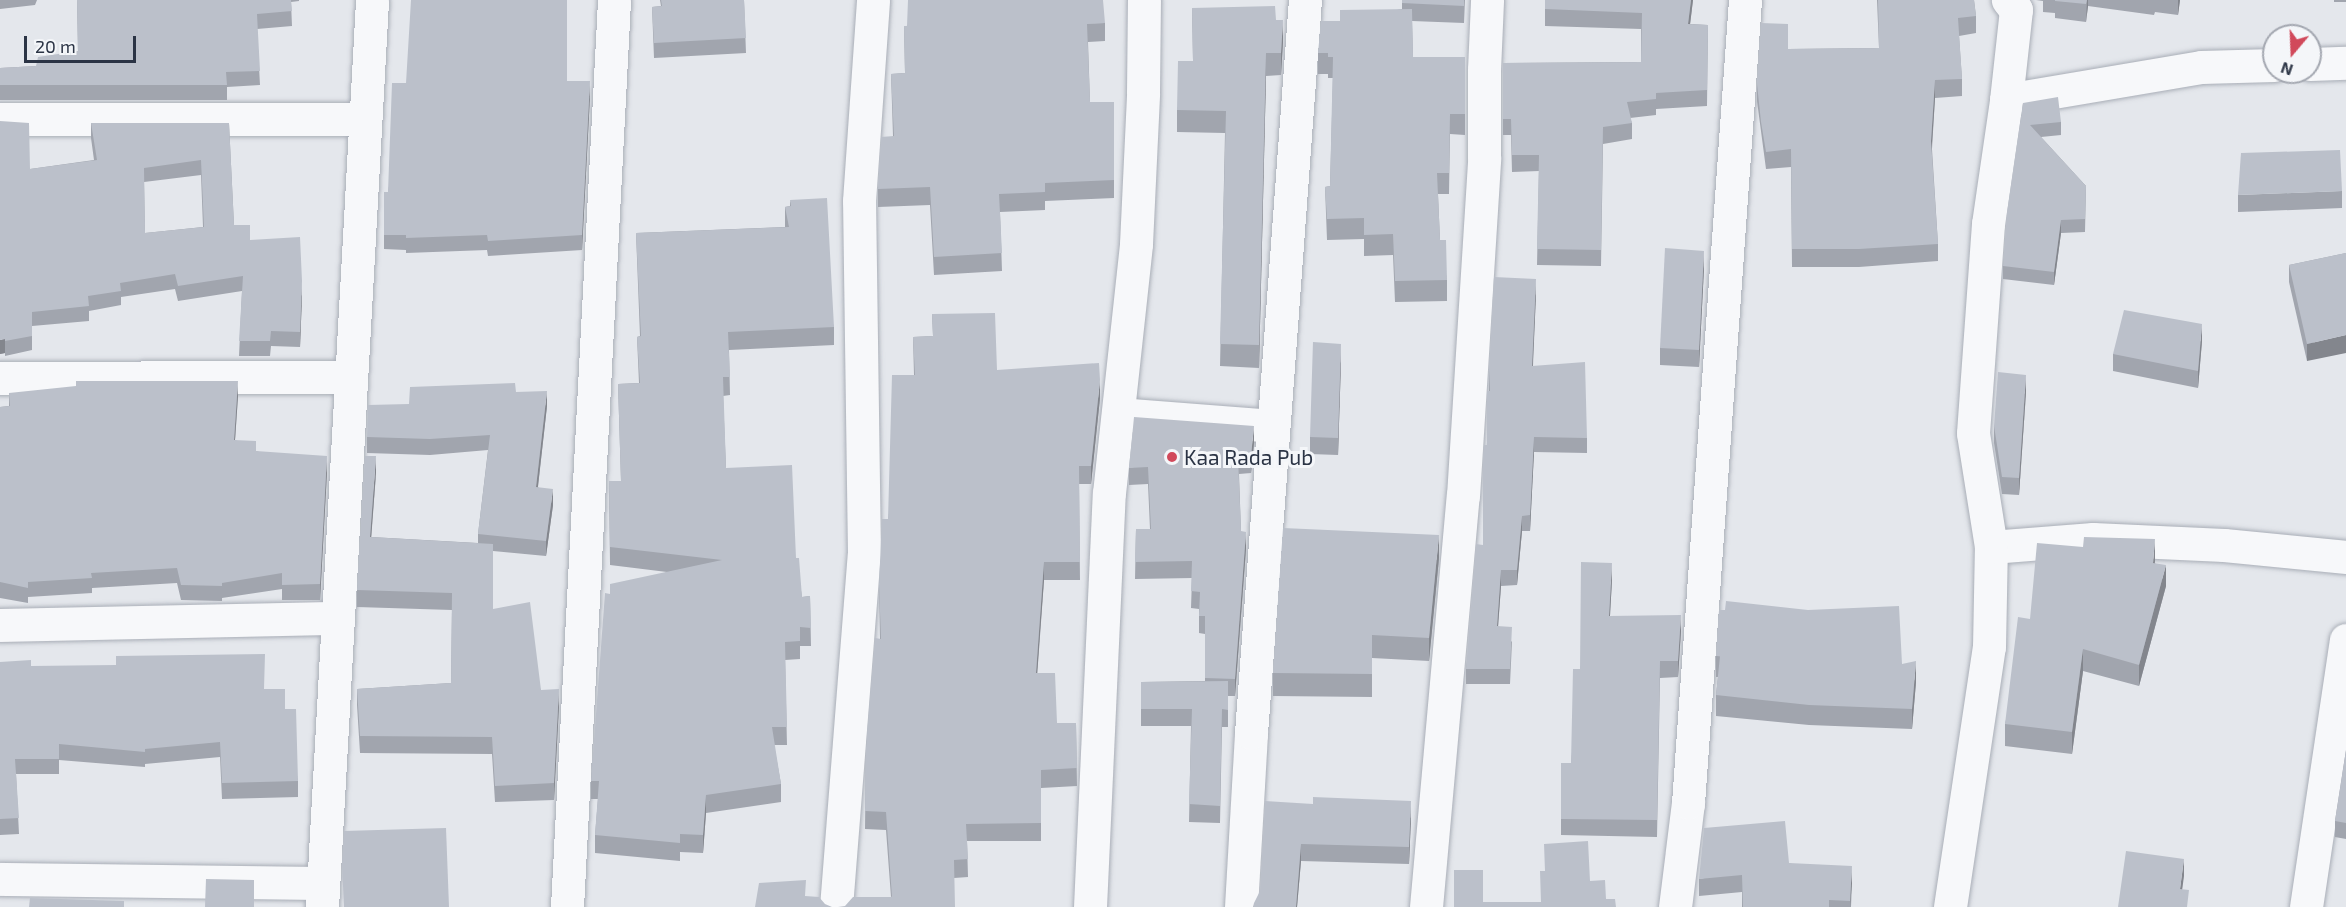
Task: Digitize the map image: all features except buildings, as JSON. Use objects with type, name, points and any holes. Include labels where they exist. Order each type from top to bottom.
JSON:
[{"type":"street","points":[[0,879],[322,895],[372,0]]},
{"type":"street","points":[[567,907],[614,0]]},
{"type":"street","points":[[836,907],[864,555],[859,201],[873,0]]},
{"type":"street","points":[[1090,907],[1109,494],[1136,244],[1143,93],[1144,0]]},
{"type":"street","points":[[1241,907],[1273,426],[1305,0]]},
{"type":"street","points":[[1426,907],[1463,496],[1484,158],[1487,0]]},
{"type":"street","points":[[1676,907],[1688,803],[1745,0]]},
{"type":"street","points":[[1950,907],[1989,647],[1991,547],[1973,433],[1988,224],[2016,10],[2008,0]]},
{"type":"street","points":[[2322,64],[2346,63]]},
{"type":"street","points":[[2006,100],[2201,67],[2262,65]]},
{"type":"street","points":[[0,118],[364,119]]},
{"type":"street","points":[[0,378],[350,376]]},
{"type":"street","points":[[1118,414],[1273,426]]},
{"type":"street","points":[[1991,547],[2093,539],[2224,545],[2346,557]]},
{"type":"street","points":[[0,625],[337,618]]},
{"type":"street","points":[[2306,907],[2346,640]]},
{"type":"place","name":"Kaa Rada Pub","points":[[1172,457]]}]
